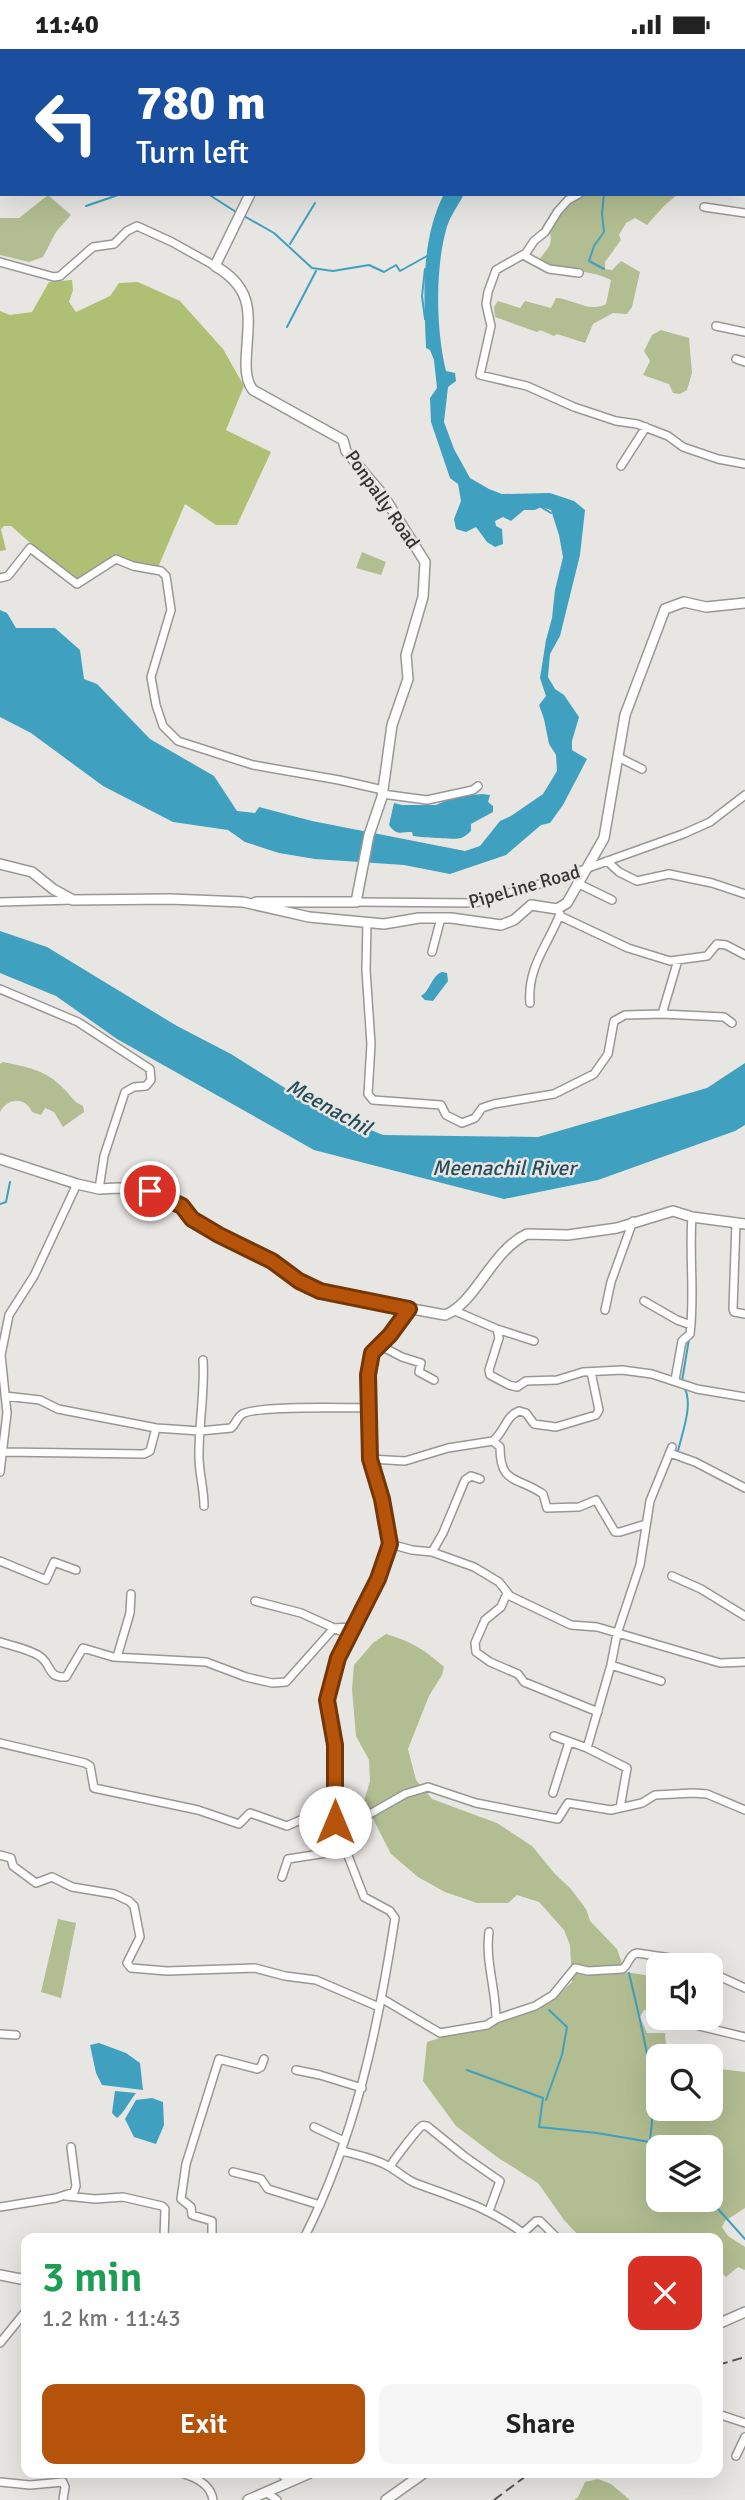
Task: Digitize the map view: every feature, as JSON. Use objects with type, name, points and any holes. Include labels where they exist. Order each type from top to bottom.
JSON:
[{"type":"main road","points":[[215,266],[249,196]]},
{"type":"main road","name":"Ponpally Road","points":[[215,266],[228,274],[241,287],[245,296],[248,314],[248,384],[253,390],[343,440],[346,451],[383,495],[425,562],[423,597],[406,655],[408,679],[393,725],[383,792],[369,835],[356,902]]},
{"type":"main road","points":[[0,864],[32,872],[53,889],[73,900],[170,899],[243,902],[309,917],[384,924],[419,918],[441,918],[501,925],[514,920],[531,905],[557,909],[567,904],[604,838],[625,715],[666,609],[684,602],[706,607],[745,603]]},
{"type":"main road","name":"PipeLine Road","points":[[243,902],[356,902]]},
{"type":"main road","points":[[0,1159],[99,1189],[150,1191],[182,1206],[192,1219],[272,1261],[299,1281],[320,1291],[445,1315],[463,1304],[491,1265],[522,1237],[535,1233],[568,1235],[617,1228],[673,1211],[692,1217],[740,1223]]},
{"type":"main road","points":[[0,2275],[21,2279]]},
{"type":"main road","points":[[723,2322],[745,2312]]},
{"type":"main road","points":[[248,2500],[299,2478]]},
{"type":"main road","points":[[386,2500],[417,2478]]},
{"type":"street","points":[[575,196],[558,211],[545,232],[523,255],[496,270],[486,304],[491,326],[480,375],[526,385],[574,407],[616,421],[646,427],[668,436],[682,447],[718,459],[745,464]]},
{"type":"street","points":[[704,207],[745,213]]},
{"type":"street","points":[[0,262],[54,277],[60,276],[93,247],[114,244],[127,231],[137,226],[172,241],[215,266]]},
{"type":"street","points":[[523,255],[549,269],[579,273]]},
{"type":"street","points":[[716,326],[745,332]]},
{"type":"street","points":[[736,359],[745,362]]},
{"type":"street","points":[[621,466],[646,427]]},
{"type":"street","points":[[0,578],[8,576],[30,548],[77,584],[116,559],[133,566],[161,571],[166,576],[172,610],[151,677],[163,726],[178,741],[253,765],[339,780],[428,800],[473,790],[478,786]]},
{"type":"street","points":[[618,757],[642,769]]},
{"type":"street","name":"PipeLine Road","points":[[356,902],[475,903],[585,868],[701,826],[744,797]]},
{"type":"street","points":[[607,860],[619,872],[637,881],[669,874],[712,883],[745,894]]},
{"type":"street","points":[[577,883],[612,900]]},
{"type":"street","points":[[0,902],[73,900]]},
{"type":"street","points":[[530,1003],[529,991],[534,964],[560,916],[562,906]]},
{"type":"street","points":[[560,916],[628,948],[670,961],[707,956],[717,944],[726,945],[745,955]]},
{"type":"street","points":[[432,953],[441,918]]},
{"type":"street","points":[[367,922],[366,970],[371,1044],[369,1094],[373,1100],[442,1105],[446,1115],[462,1123],[475,1118],[482,1108],[554,1094],[594,1075],[608,1054],[614,1021],[625,1015],[723,1017],[733,1023]]},
{"type":"street","points":[[662,1014],[678,960]]},
{"type":"street","points":[[0,989],[78,1022],[150,1069],[152,1080],[146,1086],[134,1087],[125,1092],[104,1156],[99,1189]]},
{"type":"street","points":[[0,1472],[7,1413],[1,1355],[9,1315],[34,1276],[77,1184]]},
{"type":"street","points":[[675,1380],[691,1325],[692,1217]]},
{"type":"street","points":[[605,1310],[611,1282],[634,1221]]},
{"type":"street","points":[[740,1223],[733,1309],[734,1312],[745,1314]]},
{"type":"street","points":[[644,1301],[691,1325]]},
{"type":"street","points":[[306,2233],[342,2151],[362,2088],[380,2002],[394,1914],[364,1897],[335,1822],[335,1745],[327,1700],[338,1658],[378,1579],[390,1544],[382,1499],[370,1459],[370,1364],[372,1353],[390,1335],[409,1309]]},
{"type":"street","points":[[455,1311],[534,1341]]},
{"type":"street","points":[[497,1329],[499,1338],[489,1370],[490,1375],[509,1385],[517,1387],[526,1381],[557,1380],[583,1372],[622,1370],[745,1397]]},
{"type":"street","points":[[379,1345],[421,1363],[419,1371],[434,1380]]},
{"type":"street","points":[[203,1360],[199,1470],[204,1480],[204,1506]]},
{"type":"street","points":[[370,1459],[405,1461],[448,1448],[493,1441],[499,1437],[511,1415],[519,1411],[526,1413],[534,1424],[556,1427],[596,1415],[599,1410],[591,1372]]},
{"type":"street","points":[[5,1396],[40,1400],[58,1409],[156,1428],[200,1431],[230,1428],[243,1414],[257,1411],[320,1407],[369,1408]]},
{"type":"street","points":[[4,1452],[144,1454],[150,1451],[156,1428]]},
{"type":"street","points":[[493,1441],[500,1447],[499,1460],[506,1474],[543,1494],[547,1508],[579,1507],[596,1500],[615,1532],[646,1524]]},
{"type":"street","points":[[587,1748],[617,1634],[640,1565],[650,1501],[671,1450],[745,1488]]},
{"type":"street","points":[[432,1552],[467,1476],[480,1479]]},
{"type":"street","points":[[390,1544],[412,1551],[432,1552],[492,1577],[507,1593],[571,1625],[597,1627],[720,1663],[745,1662]]},
{"type":"street","points":[[0,1561],[46,1580],[54,1562],[76,1570]]},
{"type":"street","points":[[672,1576],[701,1589],[745,1616]]},
{"type":"street","points":[[507,1593],[501,1607],[485,1620],[475,1643],[476,1652],[490,1662],[518,1674],[524,1682],[598,1712]]},
{"type":"street","points":[[117,1657],[130,1613],[131,1594]]},
{"type":"street","points":[[255,1601],[301,1613],[349,1635]]},
{"type":"street","points":[[0,1641],[42,1657],[51,1673],[61,1678],[66,1677],[83,1648],[117,1657],[206,1662],[246,1677],[272,1683],[286,1682],[334,1628],[353,1627]]},
{"type":"street","points":[[611,1665],[661,1681]]},
{"type":"street","points":[[554,1736],[627,1767],[620,1808]]},
{"type":"street","points":[[0,1742],[85,1763],[90,1766],[94,1788],[198,1810],[239,1824],[250,1814],[286,1826],[305,1818],[335,1822],[361,1819],[405,1794],[428,1787],[476,1803],[552,1818],[562,1817],[568,1803],[595,1809],[620,1808],[642,1803],[655,1795],[693,1793],[708,1794],[745,1810]]},
{"type":"street","points":[[553,1793],[569,1742]]},
{"type":"street","points":[[282,1877],[288,1859],[346,1850]]},
{"type":"street","points":[[0,1855],[11,1859],[13,1865],[36,1883],[52,1877],[72,1887],[114,1894],[129,1901],[134,1906],[140,1937],[128,1963],[131,1968],[167,1971],[255,1968],[316,1980],[380,2002],[440,2033],[487,2025],[496,2018],[535,2006],[553,1996],[575,1968],[588,1971],[622,1969],[632,1956],[637,1953],[646,1954]]},
{"type":"street","points":[[489,1932],[487,1948],[496,2018]]},
{"type":"street","points":[[723,1978],[745,1988]]},
{"type":"street","points":[[716,2030],[745,2037]]},
{"type":"street","points":[[0,2033],[16,2035]]},
{"type":"street","points":[[212,2233],[212,2221],[192,2215],[191,2207],[181,2199],[186,2164],[217,2062],[222,2059],[257,2069],[261,2067],[264,2059]]},
{"type":"street","points":[[296,2070],[362,2088]]},
{"type":"street","points":[[390,2167],[394,2157],[420,2128],[427,2126],[500,2181],[489,2211]]},
{"type":"street","points":[[314,2127],[344,2141]]},
{"type":"street","points":[[66,2196],[74,2192],[76,2186],[71,2147]]},
{"type":"street","points":[[342,2151],[390,2167],[398,2175],[414,2182],[471,2202],[489,2211],[517,2233]]},
{"type":"street","points":[[233,2172],[261,2179],[268,2189],[320,2204]]},
{"type":"street","points":[[0,2207],[66,2196],[95,2199],[123,2197],[162,2206],[165,2209],[164,2233]]},
{"type":"street","points":[[524,2233],[536,2221],[540,2221],[552,2233]]},
{"type":"street","points":[[0,2343],[21,2317]]},
{"type":"street","points":[[723,2416],[745,2423]]},
{"type":"street","points":[[736,2456],[745,2437]]},
{"type":"street","points":[[193,2478],[210,2490],[213,2500]]},
{"type":"street","points":[[286,2478],[290,2482]]},
{"type":"street","points":[[0,2482],[30,2485],[63,2482],[64,2500]]},
{"type":"street","points":[[266,2492],[277,2500]]},
{"type":"green space","points":[[47,196],[71,215],[56,232],[43,257],[29,262],[0,255],[0,218],[19,218]]},
{"type":"green space","points":[[676,196],[647,225],[635,218],[626,223],[619,235],[621,240],[605,262],[605,269],[612,270],[621,261],[640,272],[632,307],[627,314],[613,313],[593,324],[585,343],[540,330],[537,332],[495,317],[494,307],[498,301],[520,308],[525,301],[551,308],[556,298],[593,307],[606,304],[611,280],[556,267],[539,260],[549,246],[549,228],[552,223],[566,206],[581,197]]},
{"type":"green space","points":[[72,280],[73,290],[69,302],[76,312],[110,296],[119,283],[138,282],[180,301],[223,349],[244,386],[226,430],[271,452],[237,525],[216,525],[185,504],[156,572],[113,555],[76,583],[11,526],[1,529],[6,550],[0,551],[0,311],[10,315],[32,312],[49,282]]},
{"type":"green space","points":[[661,330],[689,338],[692,373],[687,390],[680,394],[673,393],[669,384],[643,375],[650,361],[644,351],[652,335]]},
{"type":"green space","points":[[362,552],[386,562],[381,575],[356,568]]},
{"type":"green space","points":[[3,1062],[50,1077],[83,1106],[84,1112],[63,1127],[54,1112],[45,1108],[41,1115],[32,1112],[21,1101],[7,1104],[0,1112],[0,1064]]},
{"type":"green space","points":[[386,1634],[417,1647],[444,1667],[408,1749],[416,1780],[432,1799],[497,1823],[532,1846],[571,1889],[586,1909],[590,1921],[617,1949],[625,1972],[646,1975],[646,2010],[640,2017],[647,2033],[665,2033],[666,2044],[646,2044],[646,2121],[723,2121],[723,2069],[745,2072],[745,2208],[725,2221],[722,2227],[728,2236],[745,2247],[745,2270],[738,2267],[726,2277],[723,2274],[723,2233],[576,2233],[538,2183],[456,2126],[423,2081],[427,2042],[482,2029],[551,2002],[572,1982],[570,1945],[564,1930],[539,1902],[517,1895],[508,1903],[477,1903],[445,1892],[418,1877],[391,1854],[364,1801],[370,1781],[369,1760],[356,1736],[352,1689],[354,1665],[373,1643]]},
{"type":"green space","points":[[58,1919],[76,1923],[61,1998],[41,1992]]},
{"type":"green space","points":[[598,2479],[611,2484],[630,2500],[574,2500],[585,2482]]},
{"type":"water","points":[[443,196],[463,196],[447,226],[442,246],[439,282],[443,355],[446,371],[455,373],[456,381],[448,387],[444,422],[454,449],[470,478],[489,489],[502,494],[550,493],[574,501],[585,510],[580,555],[560,636],[550,654],[548,677],[579,717],[572,750],[587,759],[563,805],[550,823],[541,825],[506,855],[450,874],[404,865],[315,859],[279,853],[245,842],[228,830],[173,822],[103,786],[31,733],[0,717],[0,610],[7,613],[16,628],[55,628],[80,650],[84,679],[97,684],[150,739],[214,776],[237,811],[255,813],[259,807],[312,821],[465,851],[480,846],[500,821],[543,794],[557,771],[556,755],[549,744],[539,705],[546,696],[540,678],[563,557],[559,535],[551,510],[541,507],[524,510],[511,521],[503,517],[495,521],[496,526],[502,529],[503,544],[495,547],[487,542],[476,527],[466,532],[456,529],[454,519],[461,501],[458,484],[450,478],[431,422],[430,398],[437,388],[434,360],[430,350],[426,348],[425,269],[436,212]]},
{"type":"water","points":[[490,795],[488,802],[493,806],[493,812],[471,824],[471,831],[461,838],[413,836],[412,832],[397,832],[389,825],[394,803],[436,805],[454,797]]},
{"type":"water","name":"Meenachil River","points":[[0,931],[47,947],[177,1026],[231,1054],[317,1108],[383,1135],[538,1137],[707,1088],[745,1063],[745,1125],[735,1131],[598,1180],[504,1199],[314,1150],[117,1039],[56,996],[0,973]]},
{"type":"water","points":[[442,972],[447,973],[448,981],[433,1001],[425,1000],[421,996]]},
{"type":"water","points":[[99,2043],[126,2053],[140,2063],[143,2090],[102,2085],[96,2073],[90,2045]]},
{"type":"water","points":[[115,2091],[136,2093],[117,2118],[112,2113]]},
{"type":"water","points":[[152,2098],[163,2102],[164,2125],[156,2144],[134,2137],[125,2119],[136,2100]]},
{"type":"waterway","points":[[86,206],[115,196]]},
{"type":"waterway","points":[[211,196],[236,212]]},
{"type":"waterway","points":[[604,196],[604,232],[594,246],[589,261],[604,269]]},
{"type":"waterway","points":[[290,244],[315,203]]},
{"type":"waterway","points":[[244,216],[274,233],[312,268],[333,271],[369,265],[384,272],[396,265],[400,271],[427,256]]},
{"type":"waterway","points":[[425,269],[422,296],[425,319]]},
{"type":"waterway","points":[[287,327],[316,271]]},
{"type":"waterway","points":[[541,507],[551,513]]},
{"type":"waterway","points":[[0,1204],[6,1202],[10,1182]]},
{"type":"waterway","points":[[682,1381],[689,1339]]},
{"type":"waterway","points":[[678,1451],[688,1403],[685,1389]]},
{"type":"waterway","points":[[629,1973],[650,2077],[650,2135]]},
{"type":"waterway","points":[[546,2100],[562,2055],[567,2027],[549,2010]]},
{"type":"waterway","points":[[467,2070],[543,2098],[539,2127],[646,2141]]},
{"type":"waterway","points":[[721,2212],[745,2239]]},
{"type":"railway","points":[[723,2364],[745,2357]]},
{"type":"railway","points":[[494,2500],[523,2478]]},
{"type":"route","points":[[150,1191],[182,1206],[192,1219],[240,1247],[272,1261],[299,1281],[320,1291],[409,1309],[390,1335],[372,1353],[368,1375],[370,1459],[382,1499],[390,1544],[378,1579],[338,1658],[327,1700],[335,1745],[335,1822]]},
{"type":"water label","name":"Meenachil","points":[[329,1107]]}]
